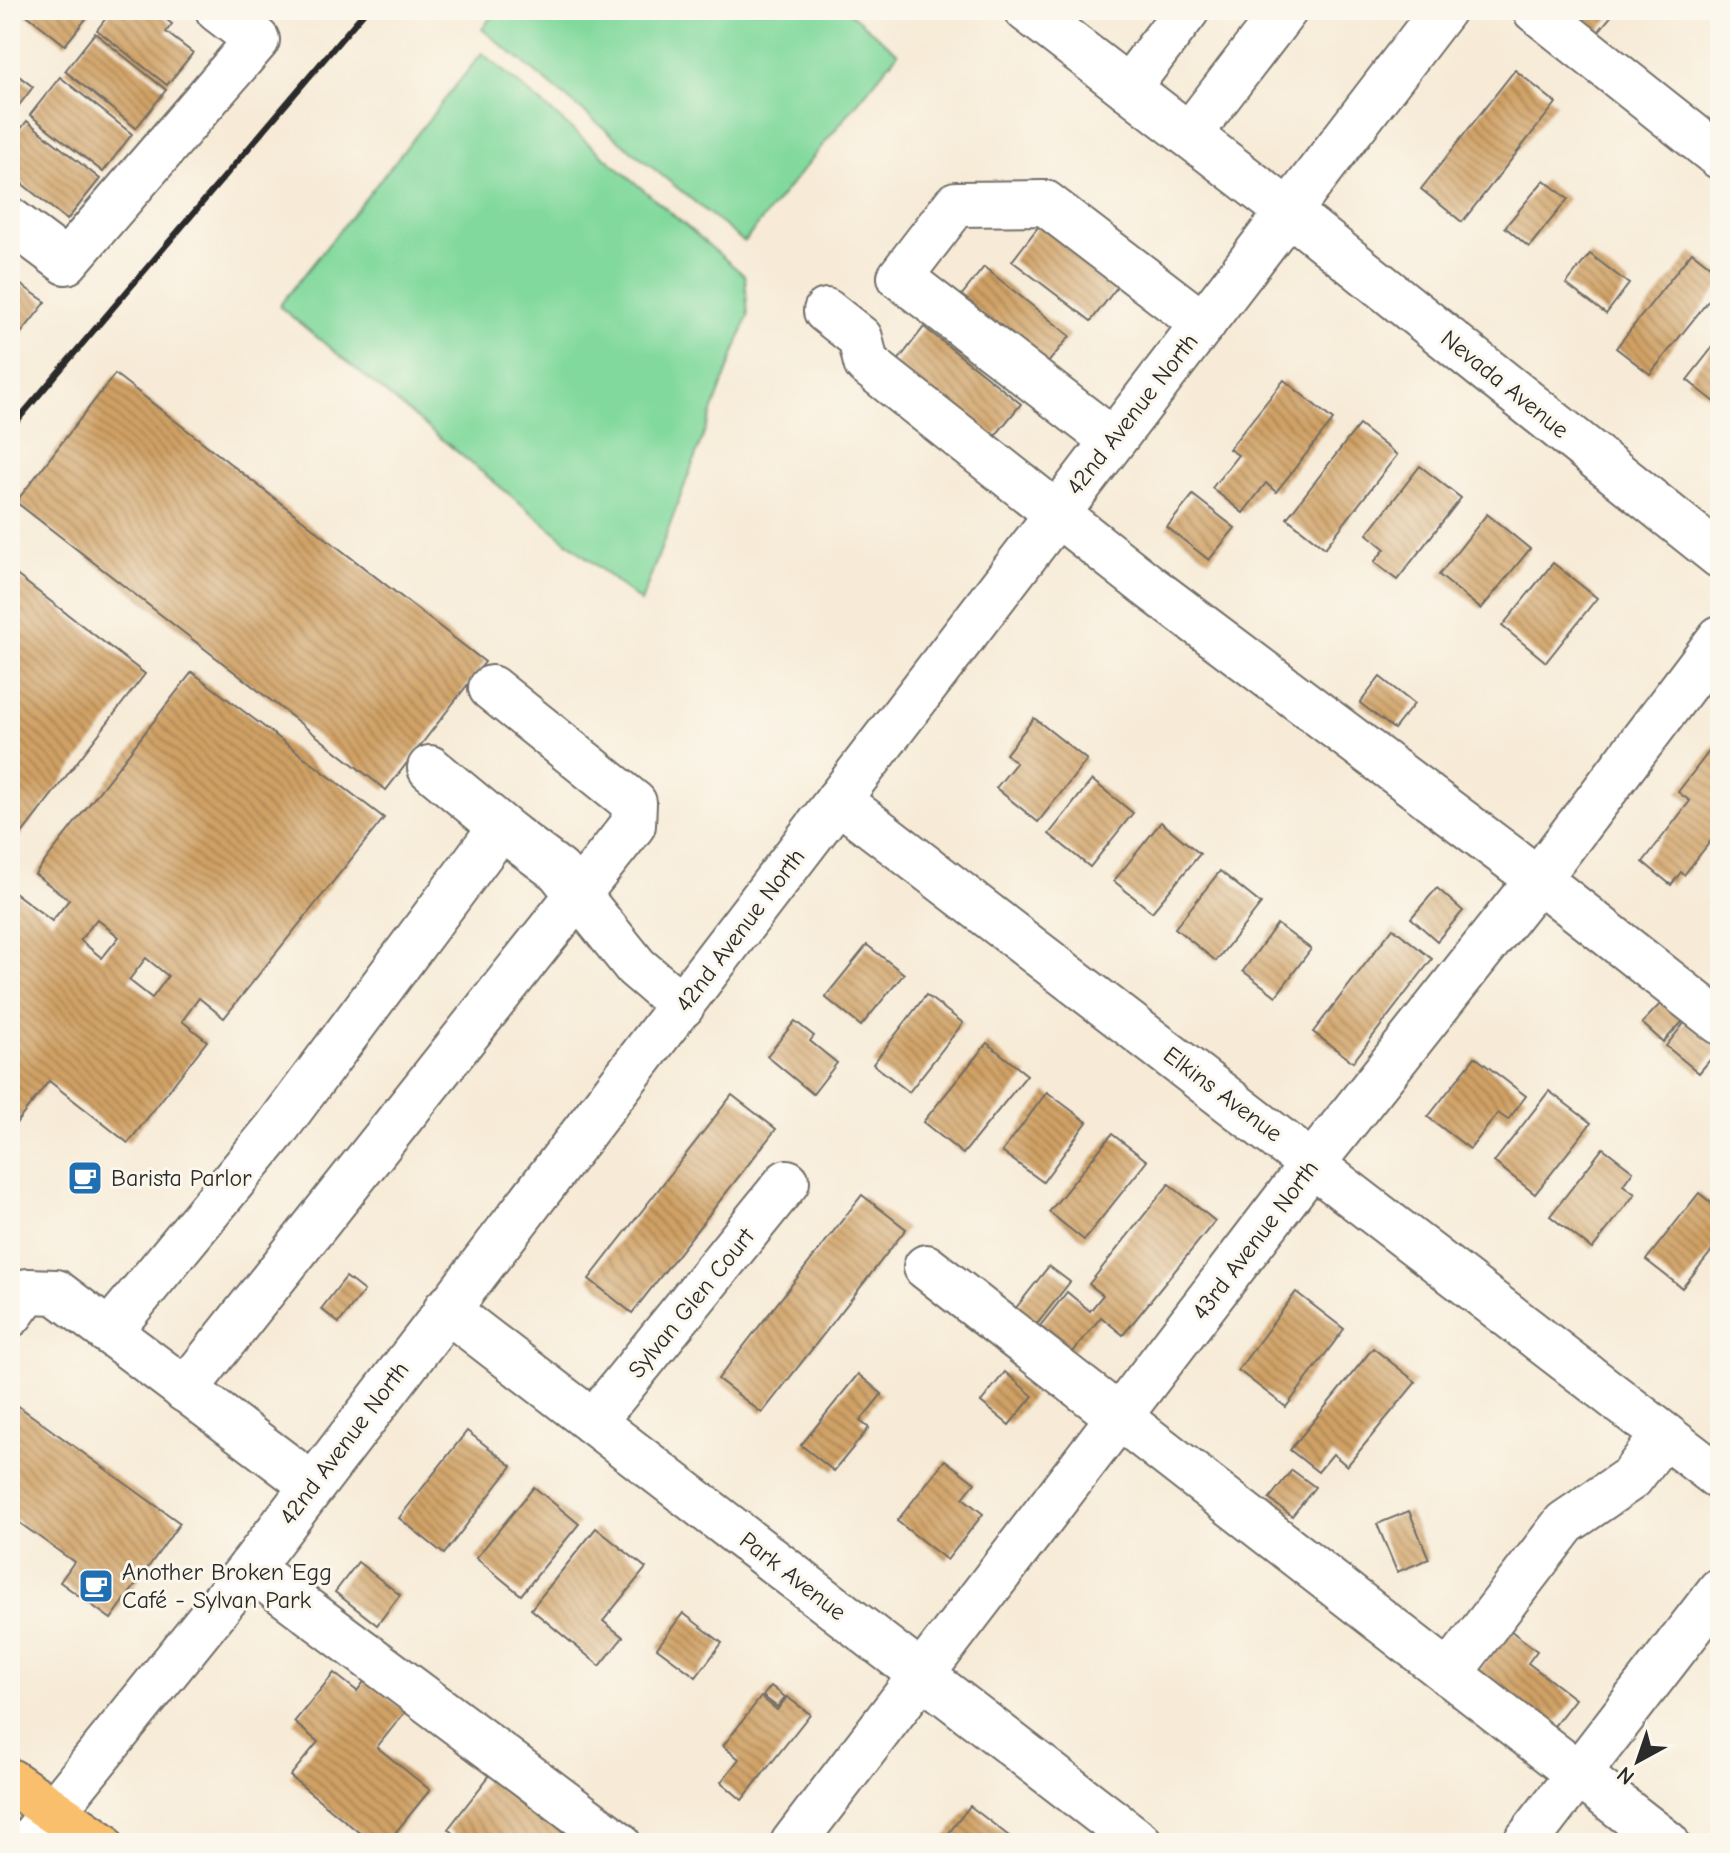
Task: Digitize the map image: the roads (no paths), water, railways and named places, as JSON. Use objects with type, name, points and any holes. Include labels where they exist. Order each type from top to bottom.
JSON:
[{"type":"main road","points":[[10,1781],[41,1828],[100,1843]]},
{"type":"street","points":[[10,220],[66,262],[257,40],[218,10]]},
{"type":"street","points":[[1128,88],[1187,10]]},
{"type":"street","points":[[1189,135],[1285,10]]},
{"type":"street","name":"42nd Avenue North","points":[[41,1828],[250,1568],[1443,10]]},
{"type":"street","points":[[1535,10],[1720,157]]},
{"type":"street","name":"Nevada Avenue","points":[[1046,16],[1128,88],[1290,213],[1720,556]]},
{"type":"street","points":[[1112,440],[900,277],[956,204],[1045,203],[1203,324]]},
{"type":"street","points":[[826,311],[860,338],[866,363],[1057,511],[1163,598],[1538,879],[1720,1022]]},
{"type":"street","name":"43rd Avenue North","points":[[793,1843],[924,1676],[1313,1163],[1538,879],[1720,638]]},
{"type":"street","points":[[185,1390],[576,893],[633,825],[634,803],[491,688]]},
{"type":"street","points":[[430,768],[559,871],[636,967],[682,1006]]},
{"type":"street","name":"Elkins Avenue","points":[[838,800],[1720,1478]]},
{"type":"street","points":[[109,1332],[276,1129],[492,839],[511,835]]},
{"type":"street","name":"Sylvan Glen Court","points":[[593,1422],[787,1182]]},
{"type":"street","points":[[926,1267],[1579,1776],[1641,1836]]},
{"type":"street","points":[[10,1315],[28,1291],[56,1292],[312,1485]]},
{"type":"street","name":"Park Avenue","points":[[446,1309],[1140,1843]]},
{"type":"street","points":[[1449,1674],[1565,1523],[1631,1478],[1664,1435]]},
{"type":"street","points":[[250,1568],[618,1843]]},
{"type":"street","points":[[1525,1843],[1720,1590]]},
{"type":"railway","points":[[10,429],[366,10]]},
{"type":"place","name":"Barista Parlor","points":[[85,1178]]},
{"type":"place","name":"Another Broken Egg Café - Sylvan Park","points":[[96,1586]]}]
